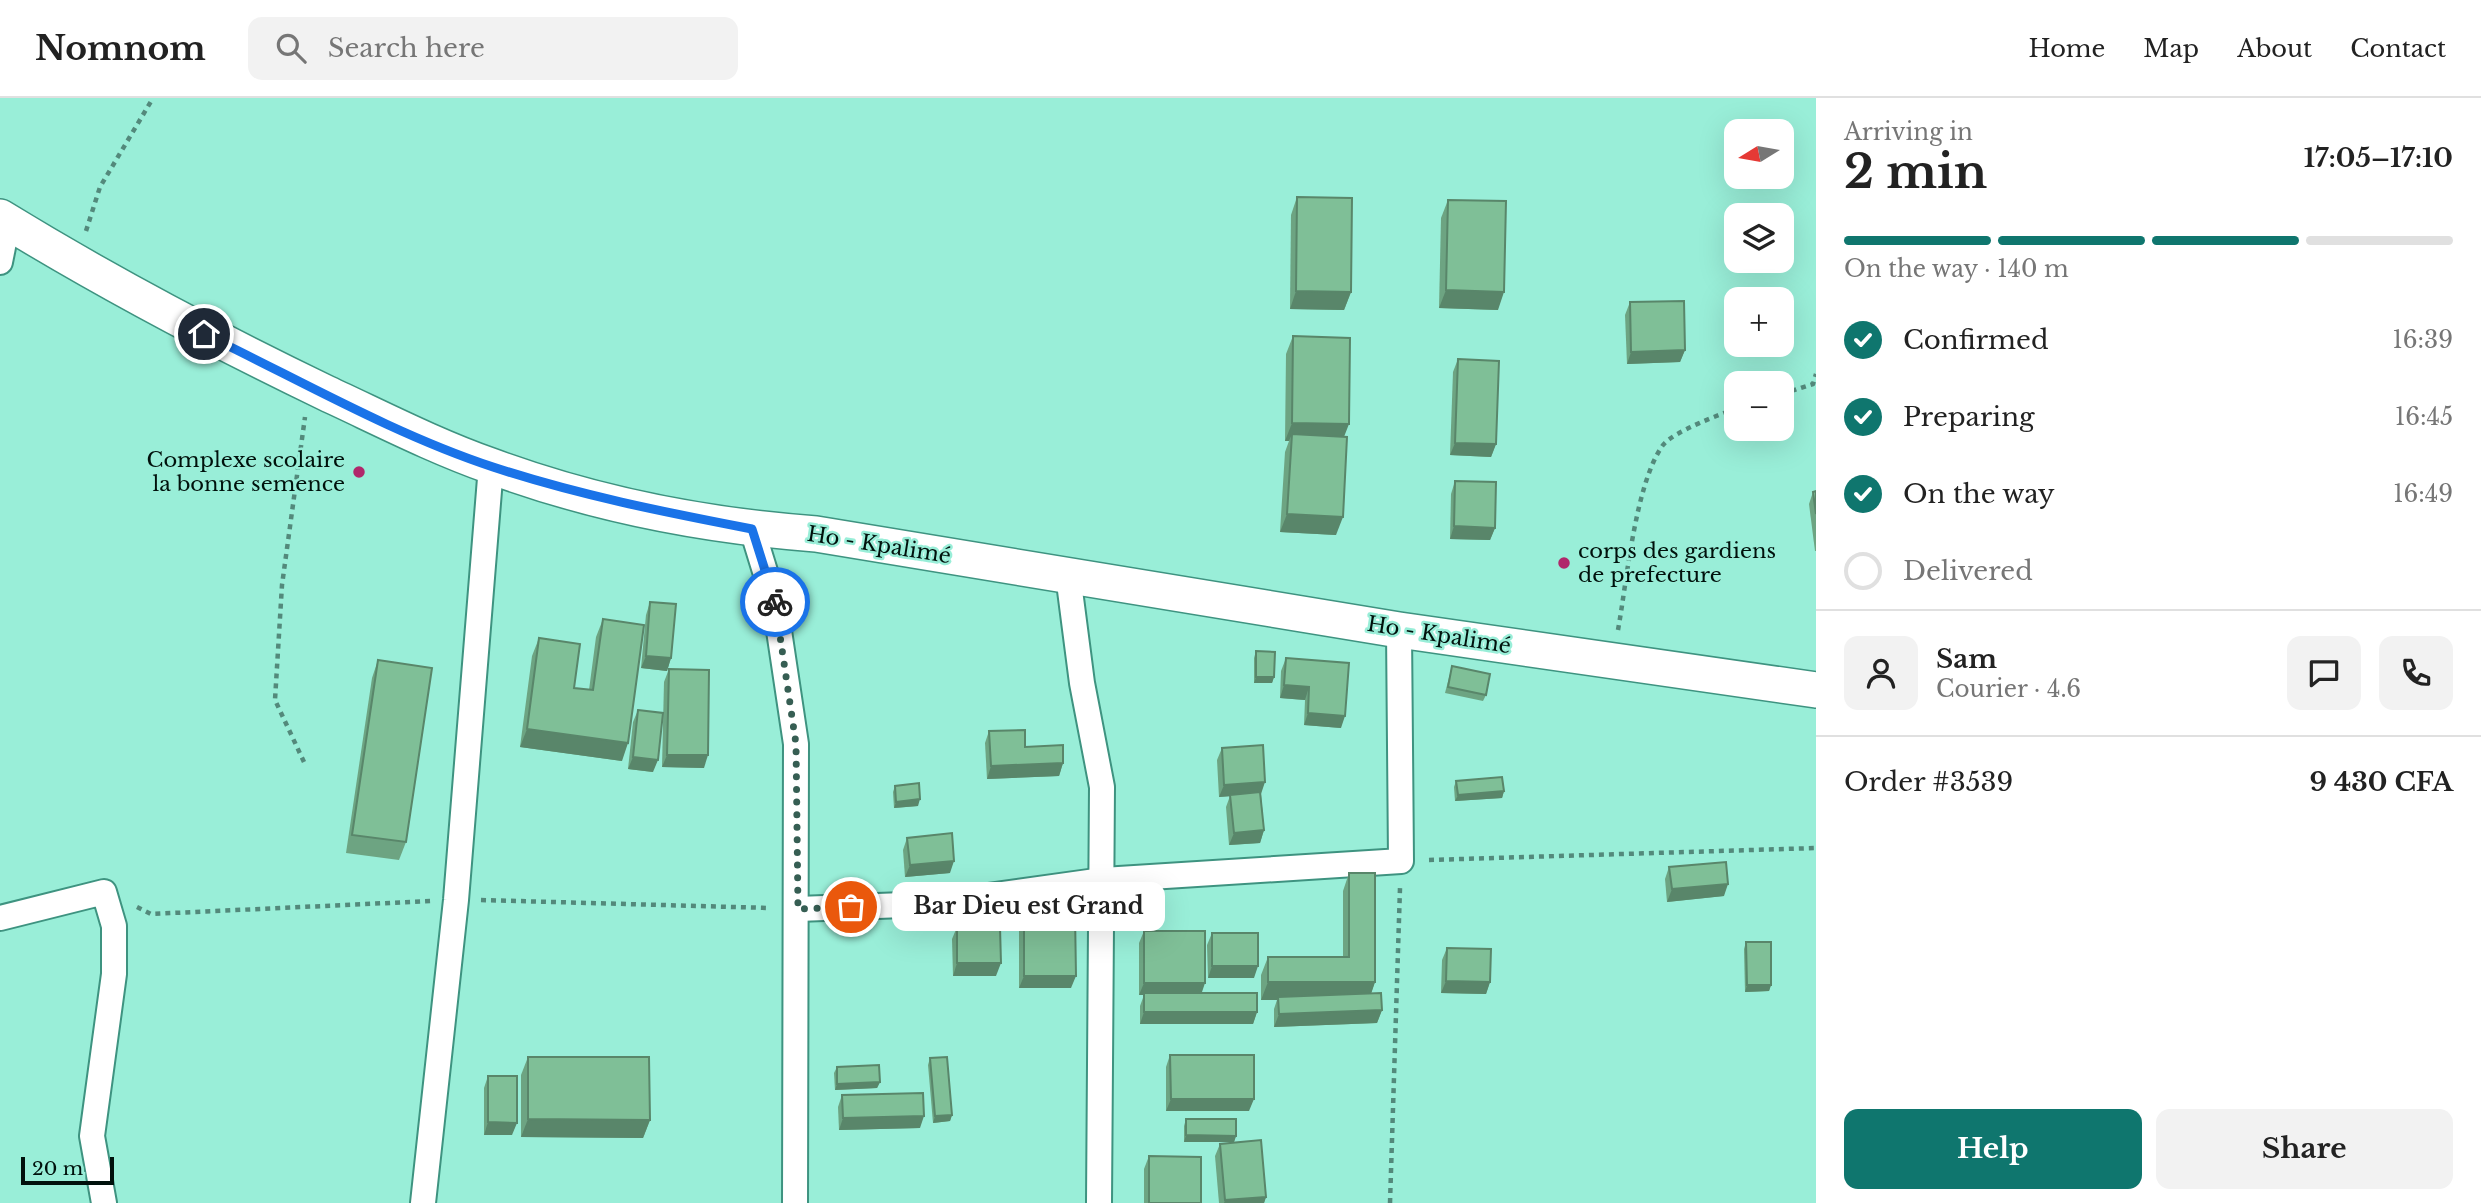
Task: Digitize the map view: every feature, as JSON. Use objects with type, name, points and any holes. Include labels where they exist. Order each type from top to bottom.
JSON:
[{"type":"main road","name":"Ho - Kpalimé","points":[[4,219],[182,324],[491,466],[574,492],[752,529],[816,534],[1399,629],[1816,690]]},
{"type":"street","points":[[0,262],[4,219]]},
{"type":"street","points":[[423,1203],[456,900],[491,466]]},
{"type":"street","points":[[752,529],[775,604],[796,744],[798,909],[795,1203]]},
{"type":"street","points":[[1068,575],[1082,683],[1101,787],[1103,880],[1099,1203]]},
{"type":"street","points":[[798,909],[930,904],[1103,880],[1401,861],[1399,629]]},
{"type":"street","points":[[0,918],[104,892],[114,926],[114,965],[92,1136],[104,1203]]},
{"type":"path","points":[[76,262],[100,187],[153,98]]},
{"type":"path","points":[[1794,390],[1813,384],[1816,374]]},
{"type":"path","points":[[303,762],[275,700],[282,585],[310,385]]},
{"type":"path","points":[[1612,661],[1644,488],[1664,443],[1724,413]]},
{"type":"path","points":[[1390,1203],[1401,861],[1816,849]]},
{"type":"building","points":[[1297,197],[1352,198],[1351,292],[1296,291]]},
{"type":"building","points":[[1448,200],[1506,201],[1504,292],[1446,290]]},
{"type":"building","points":[[1684,301],[1685,350],[1631,352],[1630,302]]},
{"type":"building","points":[[1293,336],[1350,338],[1349,424],[1292,423]]},
{"type":"building","points":[[1458,359],[1499,361],[1496,444],[1455,443]]},
{"type":"building","points":[[1292,434],[1347,437],[1343,517],[1287,514]]},
{"type":"building","points":[[1455,481],[1496,482],[1495,528],[1454,526]]},
{"type":"building","points":[[1816,491],[1816,514],[1813,492]]},
{"type":"building","points":[[650,602],[676,604],[671,658],[646,656]]},
{"type":"building","points":[[603,619],[644,625],[628,743],[527,729],[539,638],[580,644],[574,688],[593,690]]},
{"type":"building","points":[[1256,651],[1275,652],[1274,677],[1256,677]]},
{"type":"building","points":[[1286,658],[1349,663],[1345,716],[1308,713],[1309,687],[1284,685]]},
{"type":"building","points":[[378,660],[432,668],[406,842],[352,835]]},
{"type":"building","points":[[1452,666],[1490,674],[1486,695],[1448,687]]},
{"type":"building","points":[[669,669],[709,670],[708,755],[667,755]]},
{"type":"building","points":[[638,710],[663,713],[658,760],[633,757]]},
{"type":"building","points":[[1025,730],[1025,747],[1063,745],[1063,763],[991,766],[989,731]]},
{"type":"building","points":[[1263,745],[1265,782],[1224,785],[1222,748]]},
{"type":"building","points":[[1502,777],[1504,791],[1458,795],[1456,781]]},
{"type":"building","points":[[919,783],[920,799],[896,802],[895,786]]},
{"type":"building","points":[[1260,792],[1264,830],[1234,833],[1230,795]]},
{"type":"building","points":[[952,833],[954,861],[910,865],[907,838]]},
{"type":"building","points":[[1726,862],[1728,884],[1672,889],[1669,867]]},
{"type":"building","points":[[1349,873],[1375,873],[1375,982],[1268,982],[1268,957],[1349,957]]},
{"type":"building","points":[[1024,913],[1075,913],[1076,976],[1024,976]]},
{"type":"building","points":[[957,927],[1000,927],[1001,963],[957,963]]},
{"type":"building","points":[[1144,931],[1205,931],[1205,983],[1144,983]]},
{"type":"building","points":[[1212,933],[1258,933],[1258,966],[1212,966]]},
{"type":"building","points":[[1746,942],[1771,942],[1771,985],[1747,985]]},
{"type":"building","points":[[1447,948],[1491,949],[1490,982],[1446,981]]},
{"type":"building","points":[[1144,993],[1257,993],[1257,1012],[1144,1012]]},
{"type":"building","points":[[1381,993],[1382,1010],[1279,1014],[1278,997]]},
{"type":"building","points":[[1170,1055],[1254,1055],[1254,1099],[1171,1099]]},
{"type":"building","points":[[528,1057],[649,1057],[650,1120],[528,1119]]},
{"type":"building","points":[[947,1057],[952,1115],[935,1116],[930,1058]]},
{"type":"building","points":[[879,1065],[880,1082],[837,1084],[837,1067]]},
{"type":"building","points":[[488,1076],[517,1076],[517,1123],[488,1122]]},
{"type":"building","points":[[923,1093],[924,1116],[843,1118],[842,1095]]},
{"type":"building","points":[[1186,1119],[1236,1119],[1236,1136],[1186,1135]]},
{"type":"building","points":[[1261,1140],[1266,1197],[1225,1200],[1220,1144]]},
{"type":"building","points":[[1149,1156],[1201,1157],[1201,1203],[1149,1203]]},
{"type":"way so far","points":[[775,602],[796,744],[798,909],[851,907]]},
{"type":"place","name":"Complexe scolaire la bonne semence","points":[[359,472]]},
{"type":"place","name":"corps des gardiens de prefecture","points":[[1564,563]]},
{"type":"place","name":"Bar Dieu est Grand","points":[[851,907]]},
{"type":"route","points":[[204,334],[405,430],[491,466],[574,492],[752,529],[775,602]]}]
